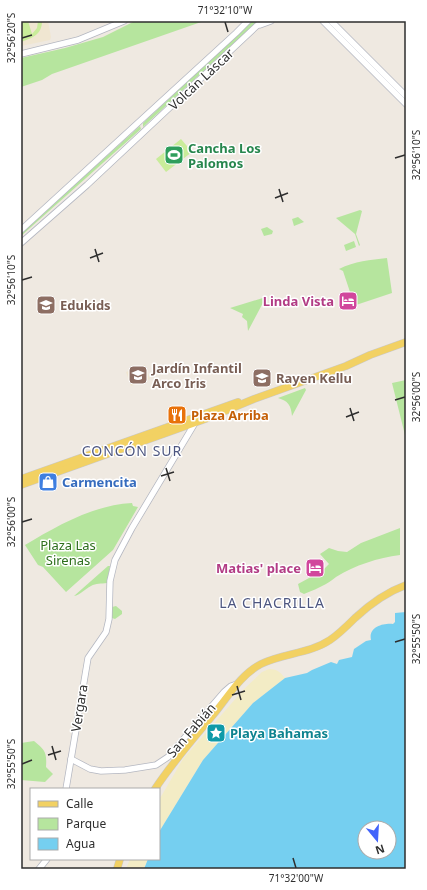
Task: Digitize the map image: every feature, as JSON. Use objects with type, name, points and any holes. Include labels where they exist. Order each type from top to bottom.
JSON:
[{"type":"main road","points":[[346,366],[370,355],[406,342]]},
{"type":"main road","points":[[21,485],[220,414],[254,399],[346,366],[406,347]]},
{"type":"main road","points":[[21,479],[218,408],[254,399]]},
{"type":"main road","points":[[156,788],[182,751],[246,675],[262,664],[272,660],[324,644],[338,634],[359,614],[380,599],[406,585]]},
{"type":"street","points":[[21,54],[78,40],[124,21]]},
{"type":"street","name":"Volcán Láscar","points":[[21,230],[248,21]]},
{"type":"street","points":[[260,23],[271,21]]},
{"type":"street","points":[[323,21],[406,104]]},
{"type":"street","points":[[331,21],[406,96]]},
{"type":"street","name":"Volcán Láscar","points":[[21,243],[87,185],[260,23]]},
{"type":"street","name":"Vergara","points":[[66,788],[88,658],[106,632],[110,612],[110,581],[115,560],[132,528],[195,423]]},
{"type":"street","name":"San Fabián","points":[[71,759],[90,769],[101,771],[125,770],[156,765],[168,757],[224,692],[231,686],[237,684]]},
{"type":"street","points":[[39,869],[46,860]]},
{"type":"shaded area","points":[[21,21],[48,21],[51,37],[50,40],[21,46]]},
{"type":"shaded area","name":"Jardín Infantil Arco Iris","points":[[145,365],[150,379],[131,386],[126,372]]},
{"type":"green space","points":[[21,21],[28,21],[32,34],[37,28],[38,21],[42,21],[42,26],[36,35],[21,42]]},
{"type":"green space","points":[[135,21],[204,21],[52,74],[42,80],[21,87],[21,58],[65,48],[103,37]]},
{"type":"green space","points":[[251,21],[258,21],[143,127],[143,123]]},
{"type":"green space","points":[[140,126],[141,129],[21,236],[21,233]]},
{"type":"green space","name":"Cancha Los Palomos","points":[[181,139],[192,152],[166,172],[156,159]]},
{"type":"green space","points":[[360,210],[362,211],[356,234],[360,245],[359,246],[355,234],[336,218]]},
{"type":"green space","points":[[298,217],[304,222],[294,226],[292,219]]},
{"type":"green space","points":[[267,227],[273,231],[272,234],[264,236],[261,229]]},
{"type":"green space","points":[[354,241],[356,247],[346,251],[344,245]]},
{"type":"green space","points":[[387,258],[392,293],[353,306],[354,304],[343,271],[339,269],[369,260]]},
{"type":"green space","points":[[266,297],[248,331],[247,321],[242,317],[243,314],[230,308]]},
{"type":"green space","points":[[406,380],[406,439],[392,383]]},
{"type":"green space","points":[[305,388],[306,390],[292,416],[291,409],[288,404],[278,398]]},
{"type":"green space","name":"Plaza Las Sirenas","points":[[132,503],[133,506],[138,507],[113,550],[66,592],[43,567],[38,565],[25,545],[63,524],[89,512]]},
{"type":"green space","points":[[400,528],[400,555],[375,560],[343,573],[318,588],[304,594],[300,592],[298,584],[322,571],[329,564],[320,554],[329,548],[347,552],[361,543]]},
{"type":"green space","points":[[108,566],[110,566],[107,583],[93,585],[74,596]]},
{"type":"green space","points":[[116,606],[122,611],[122,614],[115,619],[112,618],[112,607]]},
{"type":"green space","points":[[34,741],[41,747],[46,755],[46,767],[53,774],[45,782],[21,780],[21,743]]},
{"type":"sand","name":"Playa Bahamas","points":[[269,669],[278,671],[285,678],[253,703],[203,760],[160,830],[160,798],[183,759],[244,689],[262,672]]},
{"type":"sand","points":[[130,860],[148,860],[144,869],[126,869]]},
{"type":"water","points":[[406,612],[406,869],[144,869],[148,860],[160,860],[160,830],[203,760],[253,703],[285,678],[307,673],[331,662],[337,664],[339,660],[352,657],[354,649],[366,641],[371,640],[374,629],[381,625],[393,624],[395,622],[395,613]]},
{"type":"place","name":"Cancha Los Palomos","points":[[174,155]]},
{"type":"place","name":"Linda Vista","points":[[348,301]]},
{"type":"place","name":"Edukids","points":[[46,305]]},
{"type":"place","name":"Jardín Infantil Arco Iris","points":[[138,375]]},
{"type":"place","name":"Rayen Kellu","points":[[262,378]]},
{"type":"place","name":"Plaza Arriba","points":[[177,415]]},
{"type":"place","name":"Carmencita","points":[[48,482]]},
{"type":"place","name":"Matias' place","points":[[315,568]]},
{"type":"place","name":"Playa Bahamas","points":[[216,733]]},
{"type":"district","name":"CONCÓN SUR","points":[[132,451]]},
{"type":"district","name":"LA CHACRILLA","points":[[272,603]]}]
